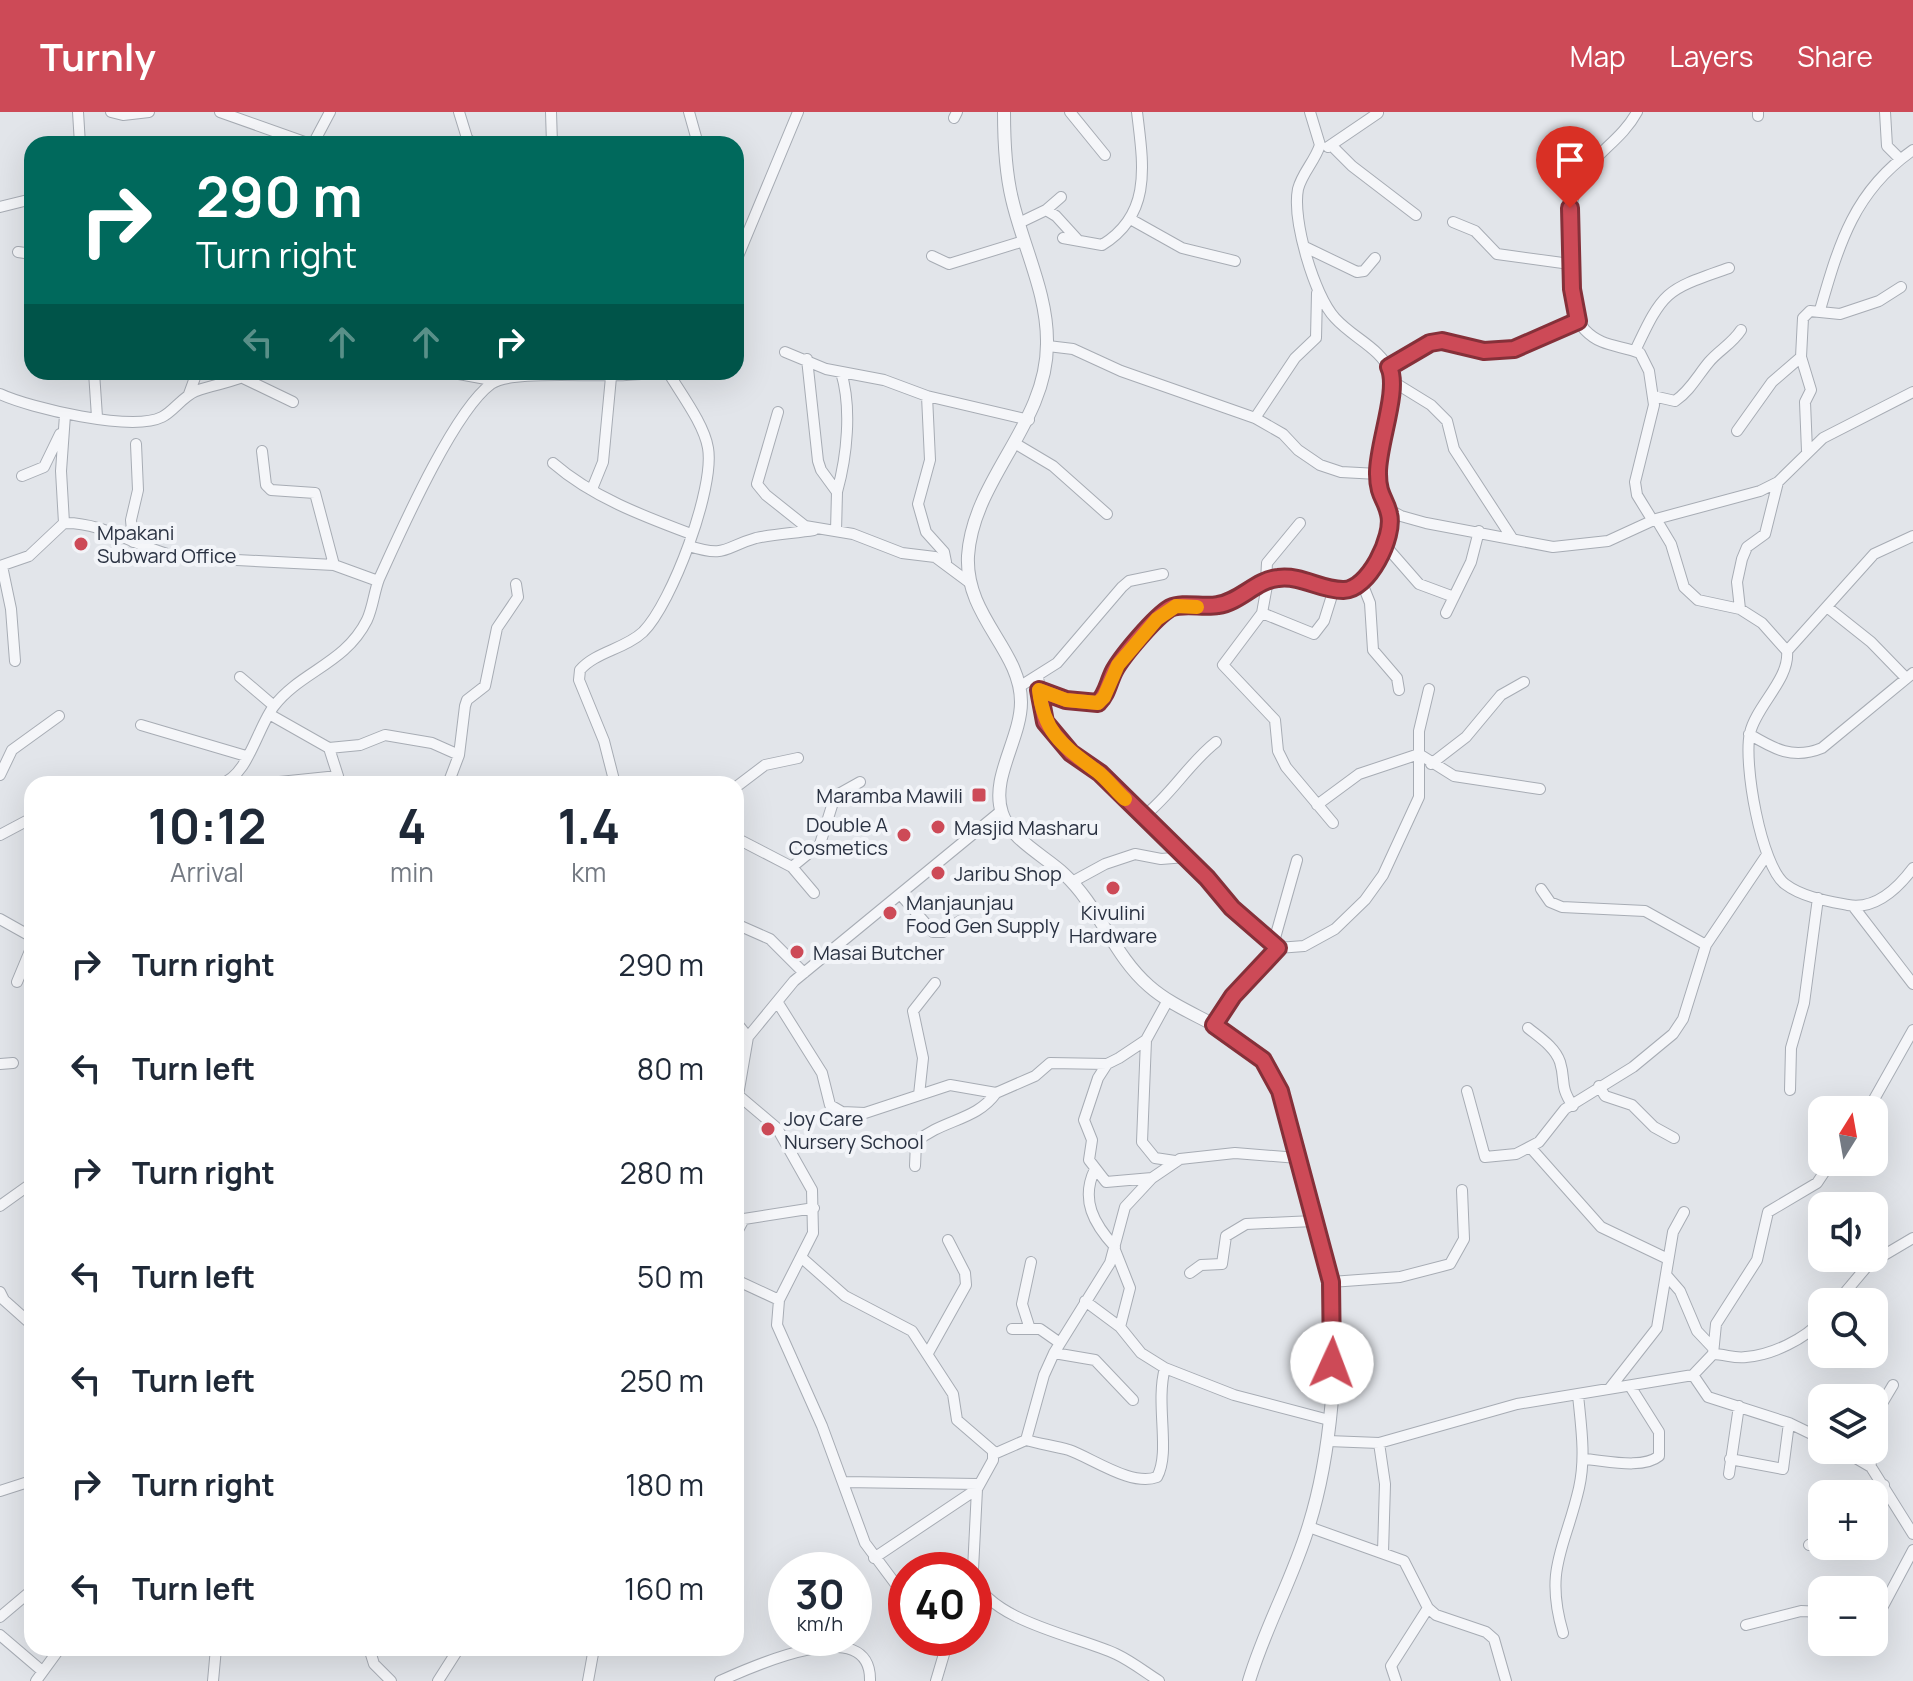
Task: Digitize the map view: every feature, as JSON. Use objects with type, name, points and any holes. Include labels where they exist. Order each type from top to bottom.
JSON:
[{"type":"street","points":[[78,112],[80,136]]},
{"type":"street","points":[[111,112],[123,115],[149,112]]},
{"type":"street","points":[[220,112],[289,136]]},
{"type":"street","points":[[316,136],[330,112]]},
{"type":"street","points":[[459,112],[466,136]]},
{"type":"street","points":[[551,112],[552,136]]},
{"type":"street","points":[[689,112],[696,136]]},
{"type":"street","points":[[744,242],[798,112]]},
{"type":"street","points":[[1004,112],[1004,154],[1019,223],[1041,294],[1048,346],[1029,420],[981,506],[971,535],[970,583],[980,613],[1008,658],[1019,687],[1017,729],[999,794],[1001,811],[1015,834],[1072,882],[1139,977],[1168,1000],[1214,1025],[1263,1060],[1280,1091],[1331,1282],[1333,1318],[1328,1441],[1309,1527],[1261,1642],[1249,1681]]},
{"type":"street","points":[[1070,112],[1102,147],[1105,155]]},
{"type":"street","points":[[1063,238],[1102,245],[1132,220],[1143,165],[1137,112]]},
{"type":"street","points":[[1255,418],[1295,358],[1316,338],[1317,291],[1305,247],[1298,188],[1319,151],[1319,137],[1310,112]]},
{"type":"street","points":[[1637,112],[1626,130],[1579,178],[1570,208],[1573,311],[1578,321],[1608,346],[1635,351],[1645,358],[1653,396],[1653,416],[1635,482],[1637,495],[1671,544],[1684,587],[1698,600],[1740,609],[1762,623],[1787,651]]},
{"type":"street","points":[[1885,112],[1887,146],[1900,159]]},
{"type":"street","points":[[1319,151],[1332,146],[1378,113]]},
{"type":"street","points":[[1332,146],[1352,166],[1416,215]]},
{"type":"street","points":[[1820,310],[1853,212],[1900,159],[1913,150]]},
{"type":"street","points":[[1019,223],[1046,210],[1061,197]]},
{"type":"street","points":[[0,207],[24,201]]},
{"type":"street","points":[[1046,210],[1063,222],[1077,239]]},
{"type":"street","points":[[1132,220],[1182,248],[1235,261]]},
{"type":"street","points":[[1453,222],[1475,231],[1497,254],[1570,264]]},
{"type":"street","points":[[932,256],[949,264],[1024,241]]},
{"type":"street","points":[[1305,247],[1357,272],[1364,271],[1375,258]]},
{"type":"street","points":[[18,252],[24,253]]},
{"type":"street","points":[[1635,351],[1654,312],[1675,287],[1729,268]]},
{"type":"street","points":[[1807,451],[1805,402],[1811,390],[1801,357],[1803,318],[1810,311],[1840,314],[1879,301],[1901,287]]},
{"type":"street","points":[[1317,291],[1336,319],[1375,350],[1389,367],[1392,381],[1378,474],[1381,501],[1389,511],[1426,523],[1553,547],[1608,541],[1654,520],[1760,491],[1778,482],[1823,438],[1913,392]]},
{"type":"street","points":[[1389,367],[1430,343],[1442,341],[1484,351],[1514,349],[1578,321]]},
{"type":"street","points":[[1653,396],[1675,401],[1684,395],[1711,360],[1741,330]]},
{"type":"street","points":[[1048,346],[1073,349],[1121,371],[1255,418],[1283,434],[1298,450],[1320,465],[1341,472],[1378,474]]},
{"type":"street","points":[[785,352],[841,372],[884,380],[927,396],[1029,420]]},
{"type":"street","points":[[1737,431],[1772,382],[1801,357]]},
{"type":"street","points":[[807,359],[818,461],[837,492]]},
{"type":"street","points":[[836,531],[837,492],[848,448],[844,432],[846,389],[841,372]]},
{"type":"street","points":[[95,380],[97,417]]},
{"type":"street","points":[[189,394],[194,380]]},
{"type":"street","points":[[0,394],[23,404],[65,415],[159,419],[189,394],[236,380]]},
{"type":"street","points":[[247,380],[293,402]]},
{"type":"street","points":[[492,380],[497,381]]},
{"type":"street","points":[[592,489],[603,462],[611,380]]},
{"type":"street","points":[[613,776],[604,741],[579,680],[580,670],[626,645],[647,628],[675,581],[689,546],[708,472],[709,451],[702,428],[673,380]]},
{"type":"street","points":[[231,776],[271,710],[340,656],[367,620],[378,581],[412,507],[454,431],[479,395],[497,381]]},
{"type":"street","points":[[1392,381],[1431,405],[1447,421],[1454,449],[1512,538]]},
{"type":"street","points":[[927,396],[930,460],[918,504],[926,532],[942,549],[946,562]]},
{"type":"street","points":[[778,412],[757,484],[766,495],[814,530]]},
{"type":"street","points":[[64,523],[65,415]]},
{"type":"street","points":[[1807,424],[1823,438]]},
{"type":"street","points":[[22,476],[44,467],[63,428]]},
{"type":"street","points":[[133,542],[131,520],[138,490],[136,444]]},
{"type":"street","points":[[1016,444],[1053,466],[1107,514]]},
{"type":"street","points":[[262,451],[266,485],[271,490],[315,493],[334,565]]},
{"type":"street","points":[[553,463],[639,515],[691,534]]},
{"type":"street","points":[[1740,609],[1737,582],[1742,559],[1747,547],[1761,538],[1769,524],[1778,482]]},
{"type":"street","points":[[1039,690],[1066,700],[1098,703],[1104,697],[1118,665],[1170,609],[1228,603],[1267,581],[1299,578],[1334,589],[1349,590],[1362,583],[1384,544],[1389,511]]},
{"type":"street","points":[[15,661],[11,609],[1,566],[29,556],[64,523],[80,523],[156,553],[179,557],[334,565],[378,581]]},
{"type":"street","points":[[1300,523],[1267,563],[1262,613],[1223,665],[1275,720],[1278,751],[1286,767],[1333,823]]},
{"type":"street","points":[[689,546],[714,553],[752,539],[814,530],[836,531],[902,553],[935,557],[946,562],[970,583]]},
{"type":"street","points":[[1446,613],[1471,562],[1479,531]]},
{"type":"street","points":[[1913,536],[1874,554],[1787,651],[1785,666],[1749,734],[1751,777],[1766,856],[1785,884],[1818,898],[1853,906],[1881,899],[1894,891],[1913,868]]},
{"type":"street","points":[[1384,544],[1419,584],[1454,597]]},
{"type":"street","points":[[1019,687],[1038,677],[1068,652],[1129,581],[1163,574]]},
{"type":"street","points":[[1362,583],[1373,619],[1370,638],[1373,650],[1397,678],[1399,690]]},
{"type":"street","points":[[451,776],[459,755],[465,706],[488,681],[497,628],[518,597],[516,584]]},
{"type":"street","points":[[1262,613],[1314,634],[1324,621],[1334,589]]},
{"type":"street","points":[[1749,734],[1781,752],[1807,754],[1822,748],[1910,676],[1827,607]]},
{"type":"street","points":[[240,677],[271,710],[329,748],[336,762],[336,776]]},
{"type":"street","points":[[1038,677],[1042,713],[1050,729],[1071,753],[1100,773],[1186,857],[1232,908],[1276,947],[1304,946],[1335,929],[1378,882],[1419,797],[1420,722],[1429,689]]},
{"type":"street","points":[[1431,764],[1466,737],[1501,695],[1524,682]]},
{"type":"street","points":[[0,775],[12,750],[59,716]]},
{"type":"street","points":[[141,725],[246,756]]},
{"type":"street","points":[[329,748],[360,745],[385,735],[408,736],[459,755]]},
{"type":"street","points":[[1144,816],[1162,802],[1201,754],[1216,742]]},
{"type":"street","points":[[1317,805],[1352,777],[1419,754]]},
{"type":"street","points":[[1419,754],[1431,764],[1464,778],[1491,779],[1523,789],[1540,789]]},
{"type":"street","points":[[744,781],[765,765],[798,758]]},
{"type":"street","points":[[792,867],[820,844],[835,796],[860,782]]},
{"type":"street","points":[[744,1045],[804,973],[1001,811]]},
{"type":"street","points":[[0,835],[24,822]]},
{"type":"street","points":[[744,842],[792,867],[814,893]]},
{"type":"street","points":[[1072,882],[1105,864],[1135,854],[1161,859],[1186,857]]},
{"type":"street","points":[[1467,1091],[1485,1157],[1516,1154],[1539,1142],[1555,1118],[1599,1086],[1633,1067],[1673,1034],[1683,1019],[1706,945],[1766,856]]},
{"type":"street","points":[[1214,1025],[1233,996],[1276,947],[1297,860]]},
{"type":"street","points":[[1541,889],[1550,902],[1562,907],[1645,911],[1706,945]]},
{"type":"street","points":[[900,894],[933,932],[943,932],[960,921]]},
{"type":"street","points":[[1790,1090],[1791,1048],[1804,1003],[1818,898]]},
{"type":"street","points":[[1853,906],[1913,984]]},
{"type":"street","points":[[0,919],[24,932]]},
{"type":"street","points":[[744,928],[770,939],[804,973]]},
{"type":"street","points":[[17,982],[24,965]]},
{"type":"street","points":[[919,1095],[923,1058],[913,1011],[935,983]]},
{"type":"street","points":[[1168,1000],[1146,1040],[1142,1142],[1155,1158],[1175,1161],[1235,1153],[1298,1158]]},
{"type":"street","points":[[778,1003],[822,1073],[827,1099],[836,1109],[865,1113],[956,1084],[996,1093]]},
{"type":"street","points":[[1528,1028],[1556,1054],[1560,1062],[1561,1085],[1573,1106]]},
{"type":"street","points":[[1876,1096],[1913,1030]]},
{"type":"street","points":[[1146,1040],[1107,1064],[1098,1078],[1084,1120],[1092,1140],[1089,1160],[1106,1182],[1152,1178]]},
{"type":"street","points":[[0,1064],[13,1063]]},
{"type":"street","points":[[915,1166],[916,1142],[939,1125],[976,1114],[996,1093],[1035,1076],[1050,1063],[1107,1064]]},
{"type":"street","points":[[1599,1086],[1605,1096],[1632,1105],[1662,1134],[1674,1138]]},
{"type":"street","points":[[744,1100],[777,1128],[806,1175],[814,1208],[813,1233],[779,1300],[777,1325],[843,1482],[857,1526],[874,1558],[888,1576]]},
{"type":"street","points":[[1530,1147],[1601,1227],[1668,1259]]},
{"type":"street","points":[[1026,1440],[1044,1375],[1115,1249],[1125,1207],[1152,1178],[1175,1161]]},
{"type":"street","points":[[1095,1169],[1087,1190],[1091,1211],[1101,1233],[1115,1249],[1130,1288],[1120,1327]]},
{"type":"street","points":[[1328,1441],[1379,1443],[1517,1404],[1693,1375],[1713,1351],[1716,1324],[1757,1260],[1768,1212],[1817,1183],[1822,1176]]},
{"type":"street","points":[[0,1206],[24,1189]]},
{"type":"street","points":[[1331,1282],[1400,1277],[1450,1264],[1464,1239],[1462,1190]]},
{"type":"street","points":[[744,1219],[814,1208]]},
{"type":"street","points":[[1610,1388],[1657,1328],[1675,1225],[1684,1212]]},
{"type":"street","points":[[1190,1273],[1201,1265],[1222,1264],[1226,1236],[1237,1227],[1264,1222],[1314,1221]]},
{"type":"street","points":[[928,1353],[966,1285],[965,1273],[948,1240]]},
{"type":"street","points":[[1848,1288],[1860,1272],[1910,1243]]},
{"type":"street","points":[[802,1258],[845,1296],[912,1331],[953,1394],[957,1420],[994,1454]]},
{"type":"street","points":[[1029,1326],[1022,1304],[1031,1262]]},
{"type":"street","points":[[1667,1276],[1680,1291],[1697,1331],[1713,1351],[1737,1358],[1760,1355],[1808,1333]]},
{"type":"street","points":[[744,1284],[779,1300]]},
{"type":"street","points":[[1,1300],[24,1319]]},
{"type":"street","points":[[1085,1301],[1120,1327],[1141,1353],[1165,1368],[1234,1395],[1329,1420]]},
{"type":"street","points":[[1012,1329],[1029,1326],[1060,1343]]},
{"type":"street","points":[[1054,1353],[1095,1360],[1133,1400]]},
{"type":"street","points":[[974,1552],[977,1486],[994,1454],[1026,1440],[1070,1450],[1105,1468],[1145,1479],[1157,1477],[1164,1459],[1159,1401],[1165,1368]]},
{"type":"street","points":[[1693,1375],[1708,1397],[1808,1432]]},
{"type":"street","points":[[1888,1393],[1893,1385]]},
{"type":"street","points":[[1583,1459],[1636,1463],[1652,1461],[1659,1456],[1659,1432],[1630,1386]]},
{"type":"street","points":[[1563,1633],[1554,1603],[1554,1578],[1579,1488],[1583,1459],[1578,1395]]},
{"type":"street","points":[[1729,1474],[1739,1406]]},
{"type":"street","points":[[1730,1459],[1783,1469],[1789,1423]]},
{"type":"street","points":[[1379,1443],[1385,1484],[1383,1552]]},
{"type":"street","points":[[1866,1464],[1880,1480]]},
{"type":"street","points":[[843,1482],[977,1486]]},
{"type":"street","points":[[0,1491],[24,1484]]},
{"type":"street","points":[[874,1558],[977,1486]]},
{"type":"street","points":[[1888,1492],[1913,1534]]},
{"type":"street","points":[[1309,1527],[1404,1561],[1428,1608],[1436,1615],[1486,1632],[1494,1639],[1506,1681]]},
{"type":"street","points":[[1888,1597],[1913,1550]]},
{"type":"street","points":[[0,1617],[24,1597]]},
{"type":"street","points":[[992,1600],[1018,1617],[1119,1655],[1159,1681]]},
{"type":"street","points":[[1396,1681],[1391,1666],[1428,1608]]},
{"type":"street","points":[[1746,1625],[1808,1611]]},
{"type":"street","points":[[0,1635],[38,1676],[54,1656]]},
{"type":"street","points":[[720,1681],[783,1655],[830,1646],[857,1653],[870,1669],[870,1681]]},
{"type":"street","points":[[213,1681],[215,1656]]},
{"type":"street","points":[[372,1656],[374,1664],[391,1681]]},
{"type":"street","points":[[438,1681],[454,1656]]},
{"type":"street","points":[[588,1681],[593,1656]]},
{"type":"street","points":[[936,1681],[943,1656]]},
{"type":"slow traffic","points":[[1125,799],[1100,773],[1071,753],[1050,729],[1042,713],[1039,690],[1084,704],[1098,703],[1104,697],[1118,665],[1157,619],[1176,606],[1197,607]]},
{"type":"place","name":"Mpakani Subward Office","points":[[81,544]]},
{"type":"place","name":"Maramba Mawili","points":[[979,795]]},
{"type":"place","name":"Masjid Masharu","points":[[938,827]]},
{"type":"place","name":"Double A Cosmetics","points":[[904,835]]},
{"type":"place","name":"Jaribu Shop","points":[[938,873]]},
{"type":"place","name":"Kivulini Hardware","points":[[1113,888]]},
{"type":"place","name":"Manjaunjau Food Gen Supply","points":[[890,913]]},
{"type":"place","name":"Masai Butcher","points":[[797,952]]},
{"type":"place","name":"Joy Care Nursery School","points":[[768,1129]]},
{"type":"route","points":[[1332,1363],[1331,1282],[1280,1091],[1263,1060],[1238,1039],[1214,1025],[1233,996],[1278,948],[1232,908],[1195,865],[1100,773],[1071,753],[1045,722],[1039,690],[1084,704],[1098,703],[1104,697],[1118,665],[1157,619],[1176,606],[1228,603],[1273,578],[1299,578],[1343,590],[1362,583],[1380,555],[1389,525],[1389,511],[1381,501],[1378,474],[1392,385],[1389,367],[1430,343],[1442,341],[1492,352],[1514,349],[1525,347],[1578,321],[1573,311],[1570,208]]}]
